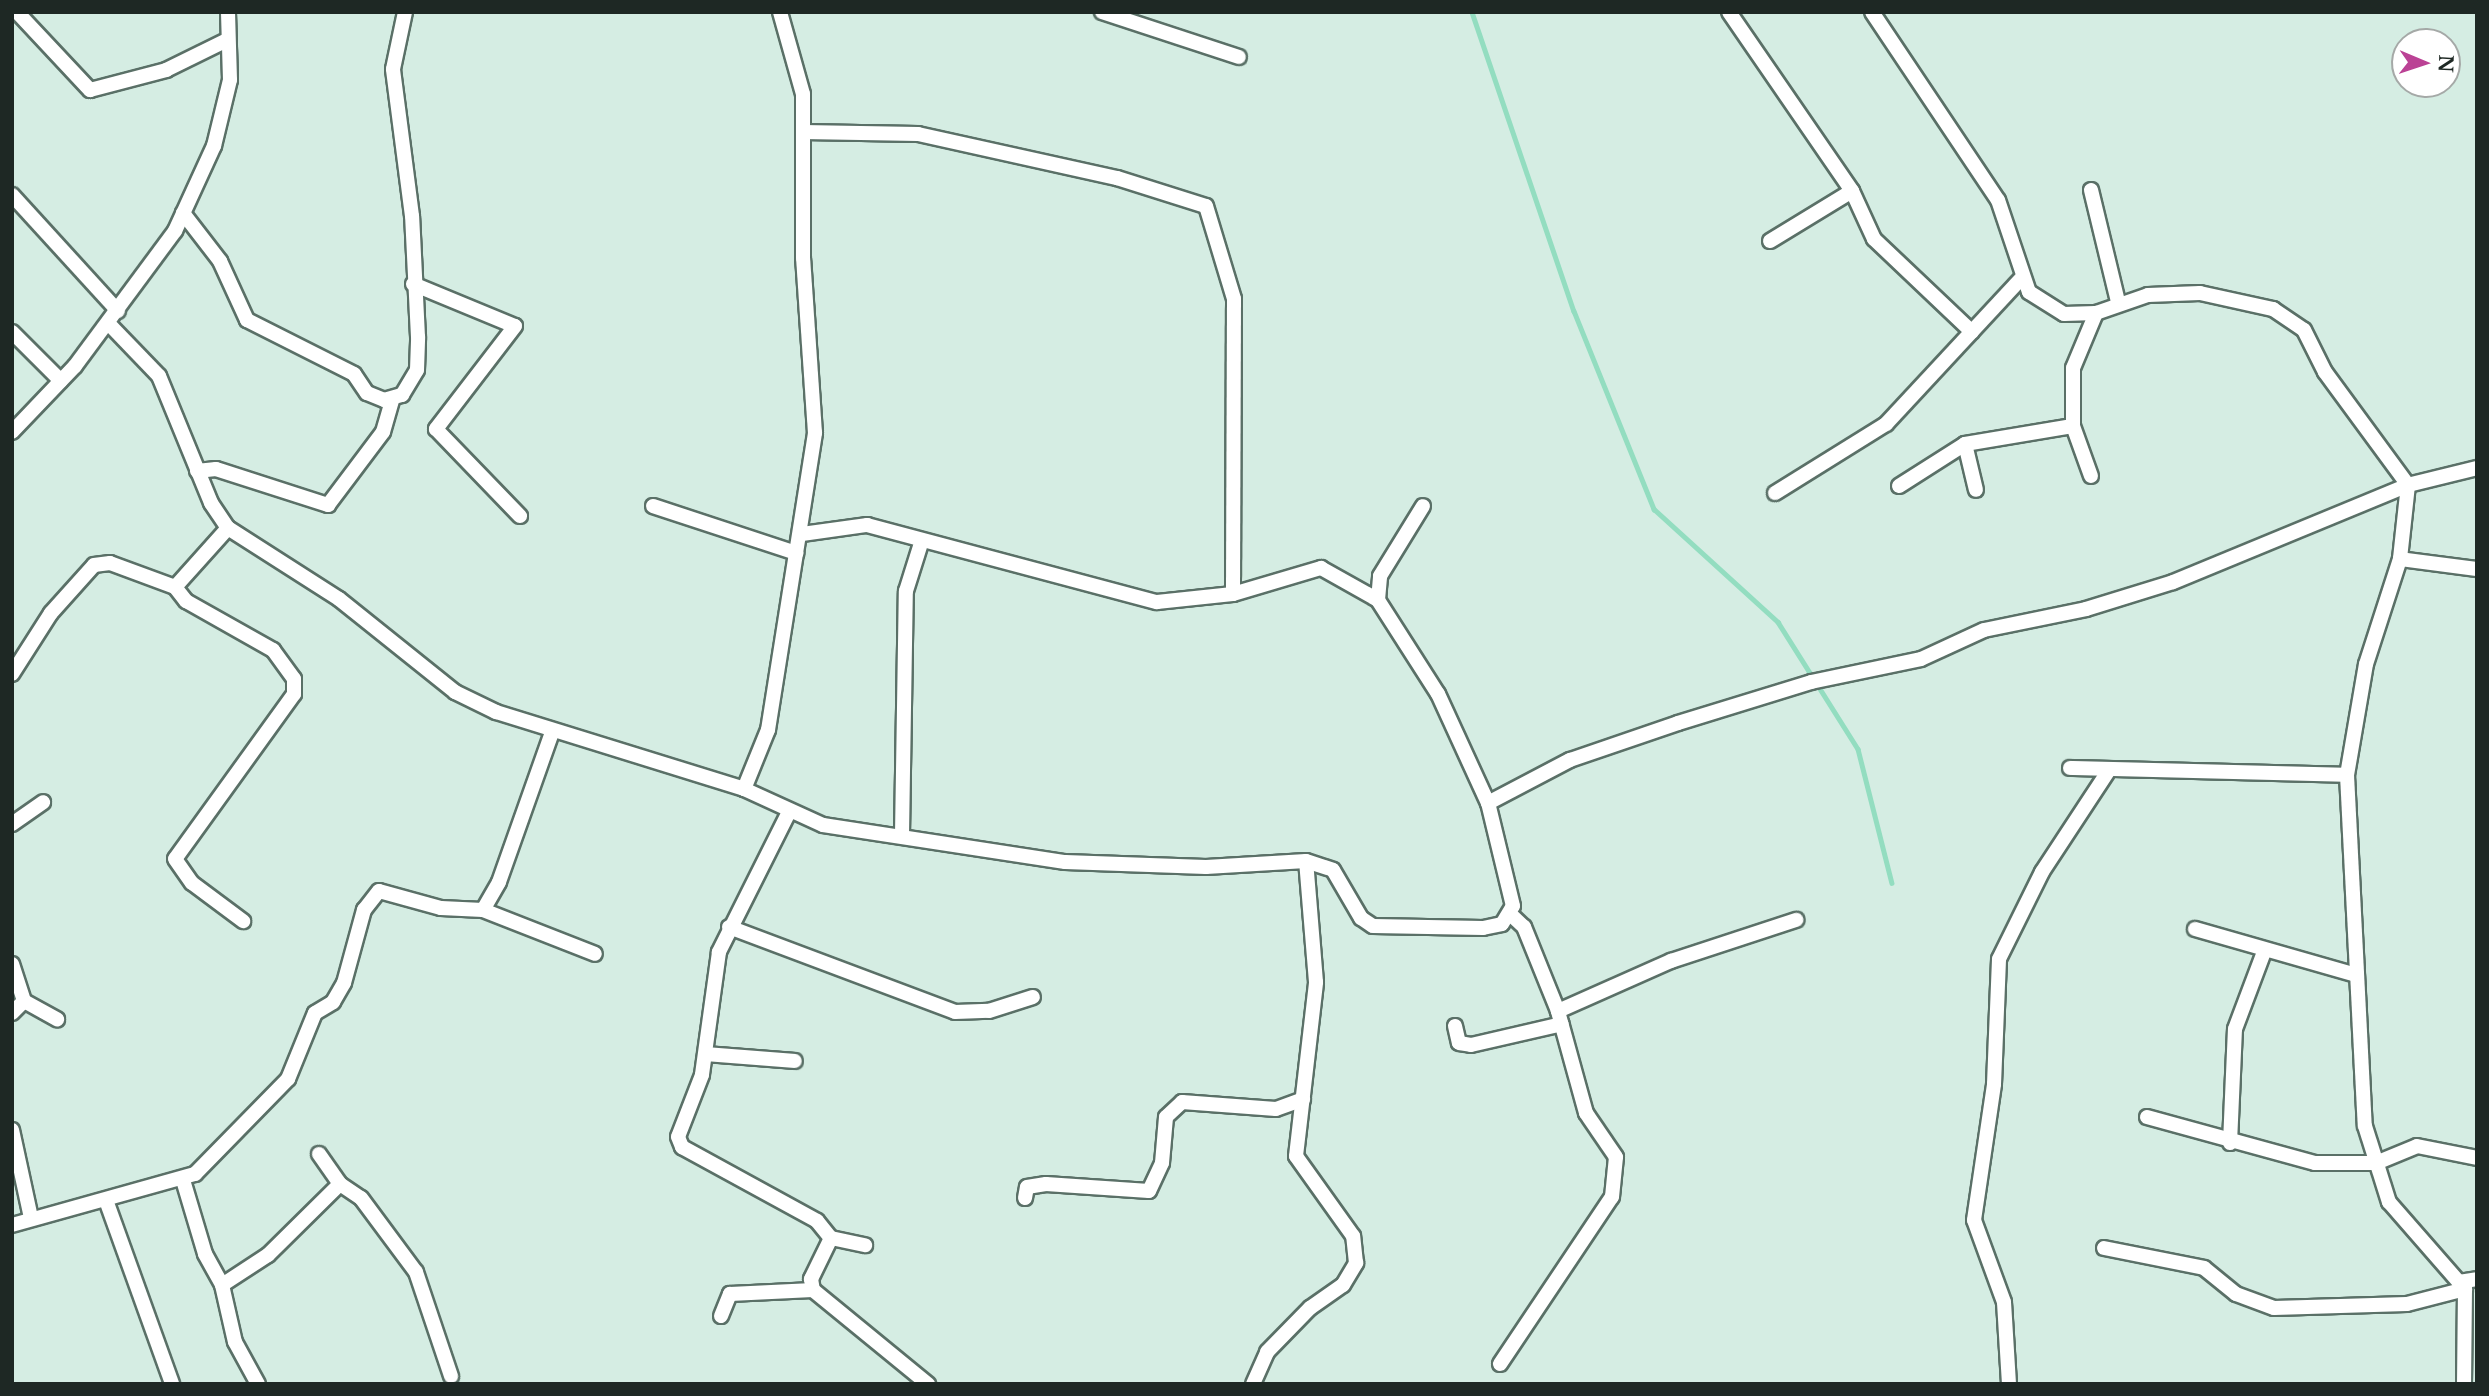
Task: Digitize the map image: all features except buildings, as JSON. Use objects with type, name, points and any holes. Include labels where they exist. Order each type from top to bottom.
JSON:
[{"type":"street","points":[[17,12],[90,90],[166,70],[227,40]]},
{"type":"street","points":[[12,432],[61,381],[109,324],[183,213],[214,146],[230,80],[228,12]]},
{"type":"street","points":[[183,213],[219,261],[247,320],[354,374],[367,393],[393,398],[402,395],[417,370],[412,216],[393,69],[405,12]]},
{"type":"street","points":[[744,789],[768,730],[796,553],[803,534],[815,433],[803,258],[803,94],[780,12]]},
{"type":"street","points":[[1102,12],[1239,57]]},
{"type":"street","points":[[1729,12],[1852,191],[1874,239],[1972,332]]},
{"type":"street","points":[[1872,12],[1998,200],[2020,280],[2046,306],[2064,314],[2096,313],[2118,302],[2148,295],[2230,296],[2294,320],[2407,485],[2400,559],[2366,664],[2347,775],[2365,1126],[2389,1202],[2467,1283],[2464,1384]]},
{"type":"street","points":[[803,132],[918,135],[1117,178],[1206,206],[1234,299],[1233,594]]},
{"type":"street","points":[[2091,190],[2118,302]]},
{"type":"street","points":[[1770,241],[1852,191]]},
{"type":"street","points":[[12,195],[118,311]]},
{"type":"street","points":[[1775,493],[1886,424],[2020,280]]},
{"type":"street","points":[[413,284],[515,326],[436,429],[520,516]]},
{"type":"street","points":[[2091,476],[2073,426],[2073,368],[2096,313]]},
{"type":"street","points":[[109,324],[159,376],[197,471],[228,528],[339,599],[455,692],[552,732],[744,789],[789,812],[823,825],[1065,862],[1206,867],[1306,861],[1333,870],[1361,918],[1373,926],[1483,928],[1511,915]]},
{"type":"street","points":[[12,332],[61,381]]},
{"type":"street","points":[[197,471],[216,468],[328,505],[383,432],[393,398]]},
{"type":"street","points":[[1899,486],[1965,444],[2073,426]]},
{"type":"street","points":[[1965,444],[1976,490]]},
{"type":"street","points":[[1488,803],[1570,760],[1733,704],[1921,659],[1984,630],[2086,609],[2173,582],[2407,485],[2477,468]]},
{"type":"street","points":[[653,506],[796,553]]},
{"type":"street","points":[[1378,600],[1380,576],[1423,506]]},
{"type":"street","points":[[803,534],[867,525],[921,543],[1157,603],[1233,594],[1321,568],[1378,600],[1438,694],[1488,803],[1511,915],[1524,927],[1560,1018],[1586,1113],[1616,1157],[1612,1197],[1500,1364]]},
{"type":"street","points":[[175,587],[228,528]]},
{"type":"street","points":[[902,835],[906,591],[921,543]]},
{"type":"street","points":[[2400,559],[2477,569]]},
{"type":"street","points":[[12,674],[51,613],[94,565],[110,563],[175,587],[186,601],[273,650],[295,679],[294,694],[263,744],[175,859],[192,883],[243,921]]},
{"type":"street","points":[[483,910],[499,882],[552,732]]},
{"type":"street","points":[[2070,768],[2347,775]]},
{"type":"street","points":[[2010,1384],[2004,1302],[1974,1220],[1994,1084],[1999,958],[2042,872],[2109,770]]},
{"type":"street","points":[[12,824],[43,802]]},
{"type":"street","points":[[789,812],[729,928],[713,979],[706,1054],[678,1129],[682,1147],[817,1221],[831,1238],[865,1245]]},
{"type":"street","points":[[1253,1384],[1267,1352],[1310,1308],[1343,1285],[1356,1263],[1353,1236],[1296,1156],[1316,982],[1306,861]]},
{"type":"street","points":[[12,1225],[31,1218],[107,1203],[183,1180],[288,1079],[315,1013],[333,1002],[344,984],[372,895],[389,891],[441,908],[483,910],[596,954]]},
{"type":"street","points":[[1455,1026],[1459,1043],[1471,1045],[1560,1018],[1671,961],[1796,920]]},
{"type":"street","points":[[729,928],[955,1012],[989,1011],[1033,997]]},
{"type":"street","points":[[2195,929],[2356,975]]},
{"type":"street","points":[[2230,1143],[2235,1029],[2265,948]]},
{"type":"street","points":[[12,964],[24,1001],[57,1019]]},
{"type":"street","points":[[12,1013],[24,1001]]},
{"type":"street","points":[[706,1054],[795,1061]]},
{"type":"street","points":[[1025,1198],[1027,1187],[1046,1184],[1149,1191],[1161,1163],[1166,1117],[1182,1102],[1276,1109],[1303,1099]]},
{"type":"street","points":[[2147,1117],[2230,1143],[2315,1163],[2376,1163],[2417,1146],[2477,1158]]},
{"type":"street","points":[[12,1130],[31,1218]]},
{"type":"street","points":[[319,1154],[340,1184],[360,1198],[405,1251],[450,1376]]},
{"type":"street","points":[[183,1180],[205,1254],[222,1285],[235,1342],[258,1384]]},
{"type":"street","points":[[222,1285],[268,1255],[340,1184]]},
{"type":"street","points":[[107,1203],[172,1384]]},
{"type":"street","points":[[831,1238],[811,1279],[813,1290],[929,1384]]},
{"type":"street","points":[[2105,1248],[2204,1268],[2236,1294],[2274,1308],[2407,1304],[2467,1283]]},
{"type":"street","points":[[721,1316],[730,1294],[813,1290]]},
{"type":"waterway","points":[[1472,12],[1574,311],[1654,509],[1778,622],[1858,749],[1892,883]]}]
